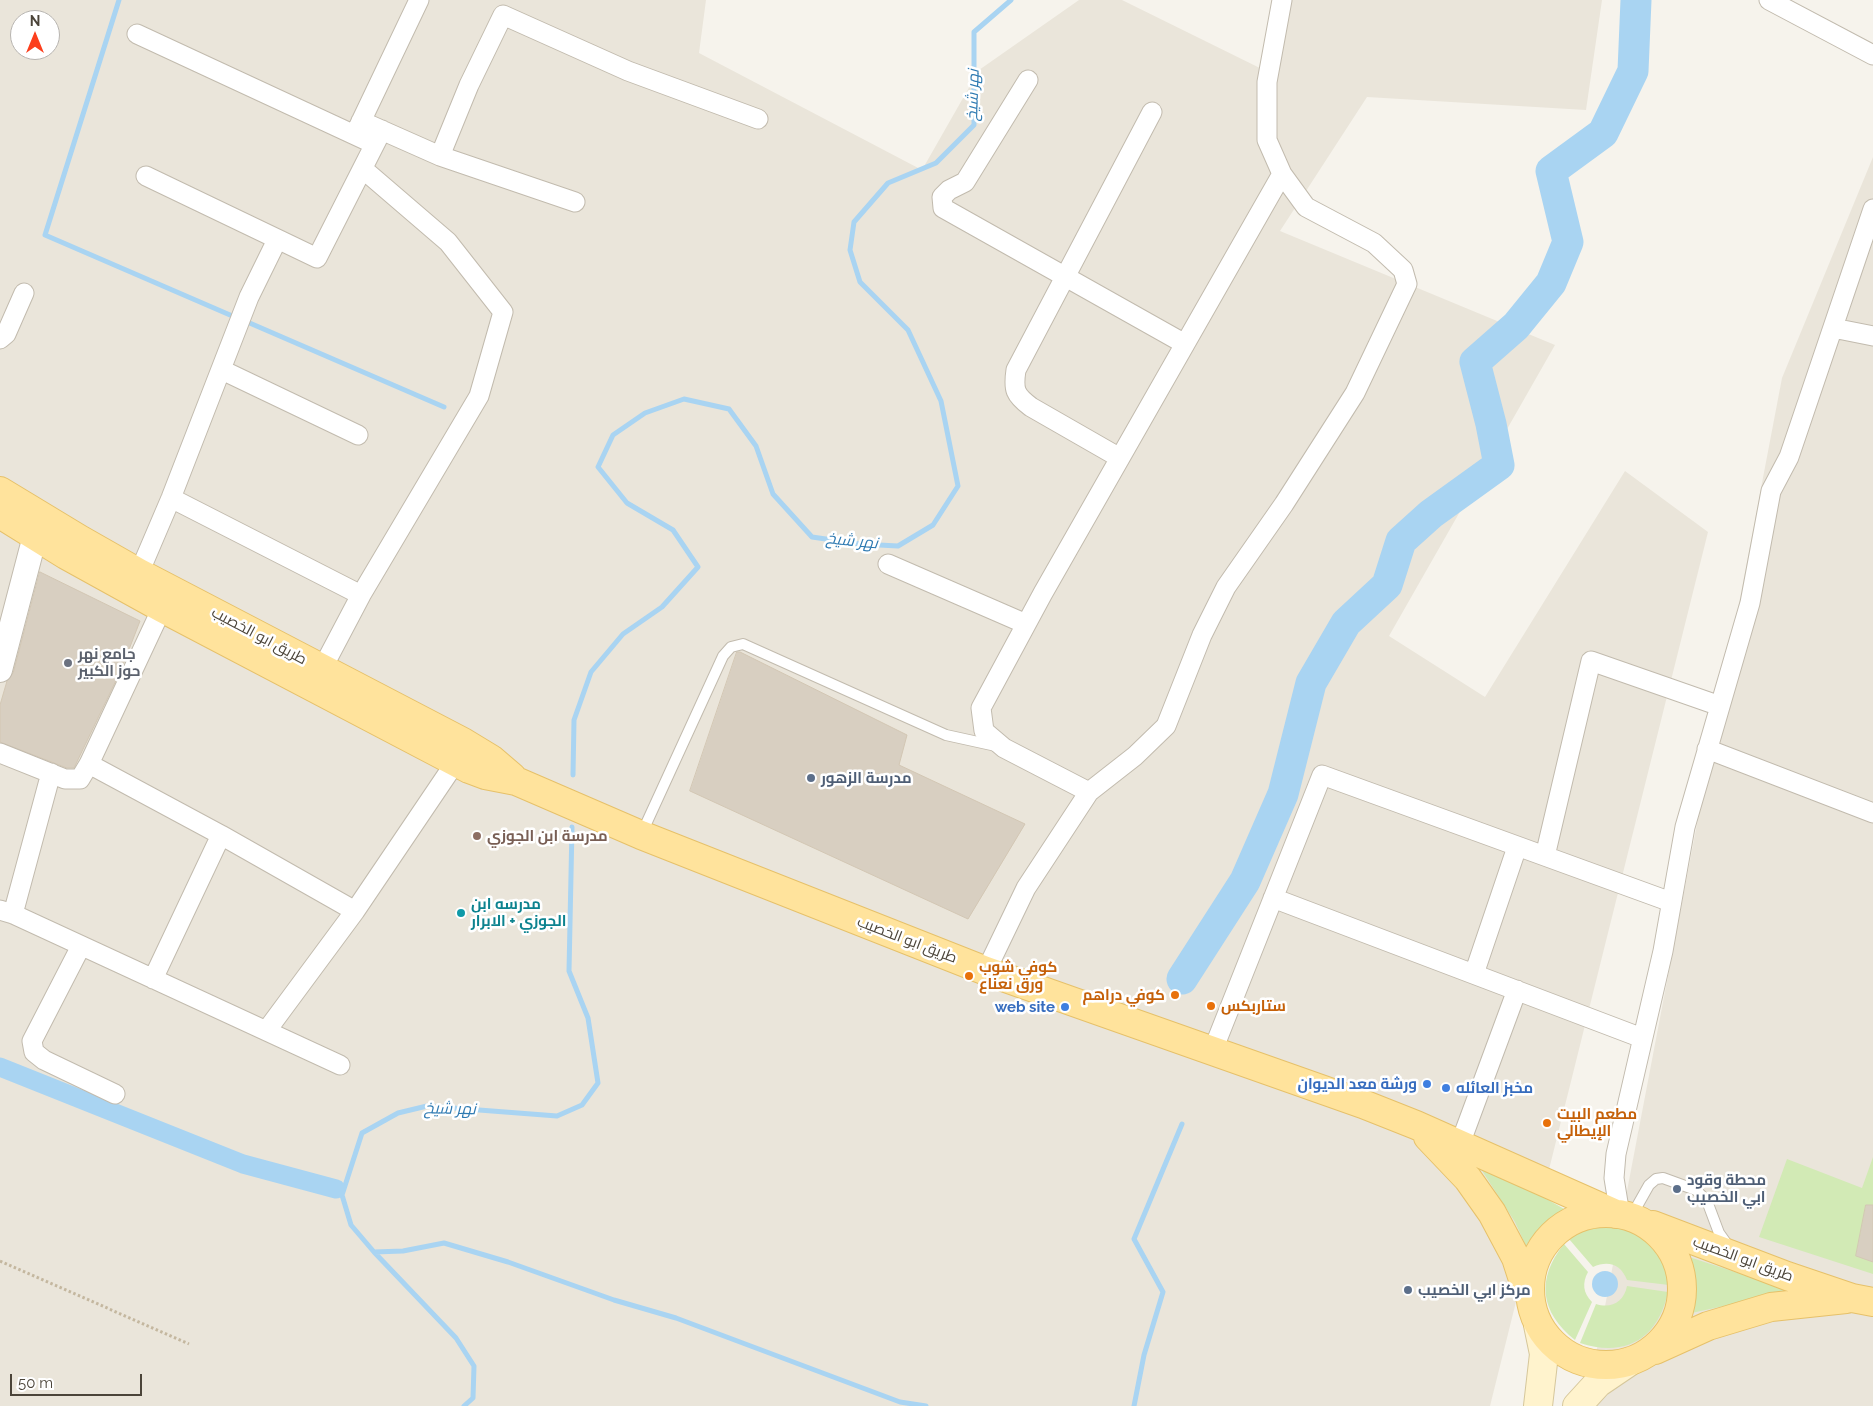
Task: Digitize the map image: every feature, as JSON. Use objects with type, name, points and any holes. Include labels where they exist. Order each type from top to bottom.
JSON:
[{"type":"main road","name":"طريق ابو الخصيب","points":[[0,491],[139,573],[463,742],[491,760],[516,781]]},
{"type":"main road","name":"طريق ابو الخصيب","points":[[0,514],[162,608],[455,763],[485,775],[516,781],[641,835],[986,971],[1308,1083],[1416,1125],[1625,1216],[1863,1300]]},
{"type":"main road","name":"طريق ابو الخصيب","points":[[1416,1125],[1468,1179],[1492,1213],[1516,1258],[1534,1314]]},
{"type":"main road","points":[[1538,1406],[1544,1354],[1534,1314],[1530,1280],[1535,1261],[1544,1244],[1558,1230],[1574,1220],[1593,1214],[1625,1216],[1655,1231],[1671,1248],[1680,1270],[1683,1294],[1678,1317],[1666,1337],[1598,1383],[1577,1406]]},
{"type":"main road","name":"طريق ابو الخصيب","points":[[1638,1357],[1708,1326],[1772,1307],[1863,1300]]},
{"type":"main road","points":[[1534,1314],[1551,1342],[1567,1355],[1587,1363],[1608,1366],[1638,1357]]},
{"type":"street","points":[[358,128],[420,0]]},
{"type":"street","points":[[986,971],[1026,888],[1089,792],[1135,756],[1166,726],[1202,635],[1226,587],[1284,504],[1356,393],[1407,284],[1403,270],[1374,243],[1306,207],[1282,174],[1267,140],[1267,82],[1282,0]]},
{"type":"street","points":[[1769,0],[1873,55]]},
{"type":"street","points":[[440,156],[469,85],[503,15],[628,71],[758,119]]},
{"type":"street","points":[[137,34],[378,137],[575,202]]},
{"type":"street","points":[[1028,80],[966,182],[949,190],[942,197],[943,208],[1185,344]]},
{"type":"street","points":[[1120,458],[1031,407],[1019,398],[1014,385],[1016,370],[1152,112]]},
{"type":"street","points":[[146,176],[317,258],[378,137]]},
{"type":"street","points":[[322,669],[361,595],[479,396],[503,312],[448,242],[363,169]]},
{"type":"street","points":[[1089,792],[1004,748],[984,731],[981,708],[1026,624],[1282,174]]},
{"type":"street","points":[[1625,1216],[1614,1178],[1616,1154],[1663,951],[1685,827],[1750,603],[1771,491],[1788,457],[1873,209]]},
{"type":"street","points":[[139,573],[171,498],[249,297],[277,240]]},
{"type":"street","points":[[0,339],[6,334],[24,293]]},
{"type":"street","points":[[1833,328],[1873,336]]},
{"type":"street","points":[[222,370],[358,435]]},
{"type":"street","points":[[171,498],[361,595]]},
{"type":"street","points":[[0,670],[35,536]]},
{"type":"street","points":[[888,564],[1026,624]]},
{"type":"street","points":[[0,753],[65,779],[80,779],[89,764],[162,608]]},
{"type":"street","points":[[1545,856],[1591,661],[1720,706]]},
{"type":"street","points":[[1707,750],[1873,813]]},
{"type":"street","points":[[267,1030],[355,911],[455,763]]},
{"type":"street","points":[[89,764],[221,835],[355,911]]},
{"type":"street","points":[[51,773],[6,912],[340,1065]]},
{"type":"street","points":[[1213,1050],[1322,775],[1671,902]]},
{"type":"street","points":[[153,978],[221,835]]},
{"type":"street","points":[[1474,974],[1518,846]]},
{"type":"street","points":[[1274,898],[1642,1038]]},
{"type":"street","points":[[81,946],[32,1041],[34,1052],[44,1060],[115,1094]]},
{"type":"street","points":[[1460,1144],[1517,990]]},
{"type":"lane","points":[[641,835],[723,656],[731,647],[743,644],[946,735],[1004,748]]},
{"type":"lane","points":[[1625,1216],[1636,1208],[1649,1185],[1656,1179],[1664,1178],[1696,1190],[1707,1201],[1719,1233],[1736,1256]]},
{"type":"path","points":[[0,1261],[189,1344]]},
{"type":"shaded area","points":[[0,0],[706,0],[699,53],[922,170],[979,70],[1079,0],[1122,0],[1272,74],[1274,0],[1602,0],[1586,110],[1367,97],[1280,231],[1555,345],[1389,636],[1485,697],[1625,471],[1708,532],[1490,1406],[0,1406]]},
{"type":"shaded area","points":[[1873,157],[1873,1406],[1586,1406],[1782,378]]},
{"type":"green space","points":[[1873,1157],[1873,1274],[1759,1237],[1787,1159],[1862,1188]]},
{"type":"green space","points":[[1481,1169],[1536,1193],[1566,1210],[1543,1225],[1526,1246],[1515,1222]]},
{"type":"green space","points":[[1600,1227],[1627,1231],[1646,1241],[1660,1259],[1669,1285],[1627,1280],[1618,1267],[1609,1264],[1593,1267],[1569,1239],[1583,1231]]},
{"type":"green space","points":[[1564,1244],[1588,1272],[1584,1288],[1592,1302],[1575,1340],[1555,1318],[1549,1307],[1546,1295],[1546,1282],[1549,1270]]},
{"type":"green space","points":[[1686,1256],[1778,1286],[1785,1291],[1779,1294],[1687,1314],[1691,1285]]},
{"type":"green space","points":[[1627,1286],[1668,1292],[1663,1308],[1648,1333],[1637,1341],[1625,1346],[1611,1348],[1596,1347],[1580,1343],[1596,1304],[1607,1306],[1616,1303],[1623,1296]]},
{"type":"water","points":[[1605,1271],[1614,1275],[1618,1284],[1614,1293],[1605,1297],[1596,1293],[1592,1284],[1596,1275]]},
{"type":"building","name":"جامع نهر حوز الكبير","points":[[40,572],[140,621],[121,670],[74,768],[67,768],[0,742],[0,705],[7,681],[13,673]]},
{"type":"building","name":"مدرسة الزهور","points":[[737,652],[907,735],[899,765],[1025,824],[968,919],[690,791]]},
{"type":"building","points":[[1866,1205],[1873,1205],[1873,1262],[1856,1256]]},
{"type":"waterway","points":[[119,0],[45,235],[237,318]]},
{"type":"waterway","name":"نهر شيخ","points":[[573,775],[574,720],[591,672],[623,634],[662,607],[698,567],[673,530],[627,503],[598,467],[613,435],[645,413],[684,399],[729,409],[756,446],[773,494],[812,537],[860,544],[898,546],[933,525],[958,486],[941,401],[908,330],[860,282],[850,250],[854,222],[888,183],[936,163],[974,125],[974,32],[1011,0]]},
{"type":"waterway","points":[[1182,979],[1245,881],[1283,794],[1311,683],[1346,623],[1387,585],[1401,541],[1431,514],[1499,465],[1491,424],[1475,362],[1516,326],[1551,283],[1568,242],[1551,171],[1603,133],[1633,71],[1636,0]]},
{"type":"waterway","points":[[245,321],[444,407]]},
{"type":"waterway","name":"نهر شيخ","points":[[464,1406],[473,1398],[474,1366],[456,1338],[374,1252],[351,1225],[342,1195],[362,1133],[398,1113],[427,1106],[557,1116],[582,1105],[598,1083],[588,1018],[569,971],[572,827]]},
{"type":"waterway","points":[[0,1067],[243,1164],[336,1189]]},
{"type":"waterway","points":[[1134,1406],[1144,1355],[1163,1292],[1134,1239],[1182,1124]]},
{"type":"waterway","points":[[374,1252],[403,1251],[444,1243],[508,1262],[614,1300],[676,1318],[900,1402],[926,1406]]},
{"type":"place","name":"جامع نهر حوز الكبير","points":[[68,663]]},
{"type":"place","name":"مدرسة الزهور","points":[[811,778]]},
{"type":"place","name":"مدرسة ابن الجوزي","points":[[477,836]]},
{"type":"place","name":"مدرسه ابن الجوزي + الابرار","points":[[461,913]]},
{"type":"place","name":"كوفي شوب ورق نعناع","points":[[969,976]]},
{"type":"place","name":"كوفي دراهم","points":[[1175,995]]},
{"type":"place","name":"ستاربكس","points":[[1211,1006]]},
{"type":"place","name":"web site","points":[[1065,1007]]},
{"type":"place","name":"ورشة معد الديوان","points":[[1427,1084]]},
{"type":"place","name":"مخبز العائله","points":[[1446,1088]]},
{"type":"place","name":"مطعم البيت الإيطالي","points":[[1547,1123]]},
{"type":"place","name":"محطة وقود ابي الخصيب","points":[[1677,1189]]},
{"type":"place","name":"مركز ابي الخصيب","points":[[1408,1290]]}]
